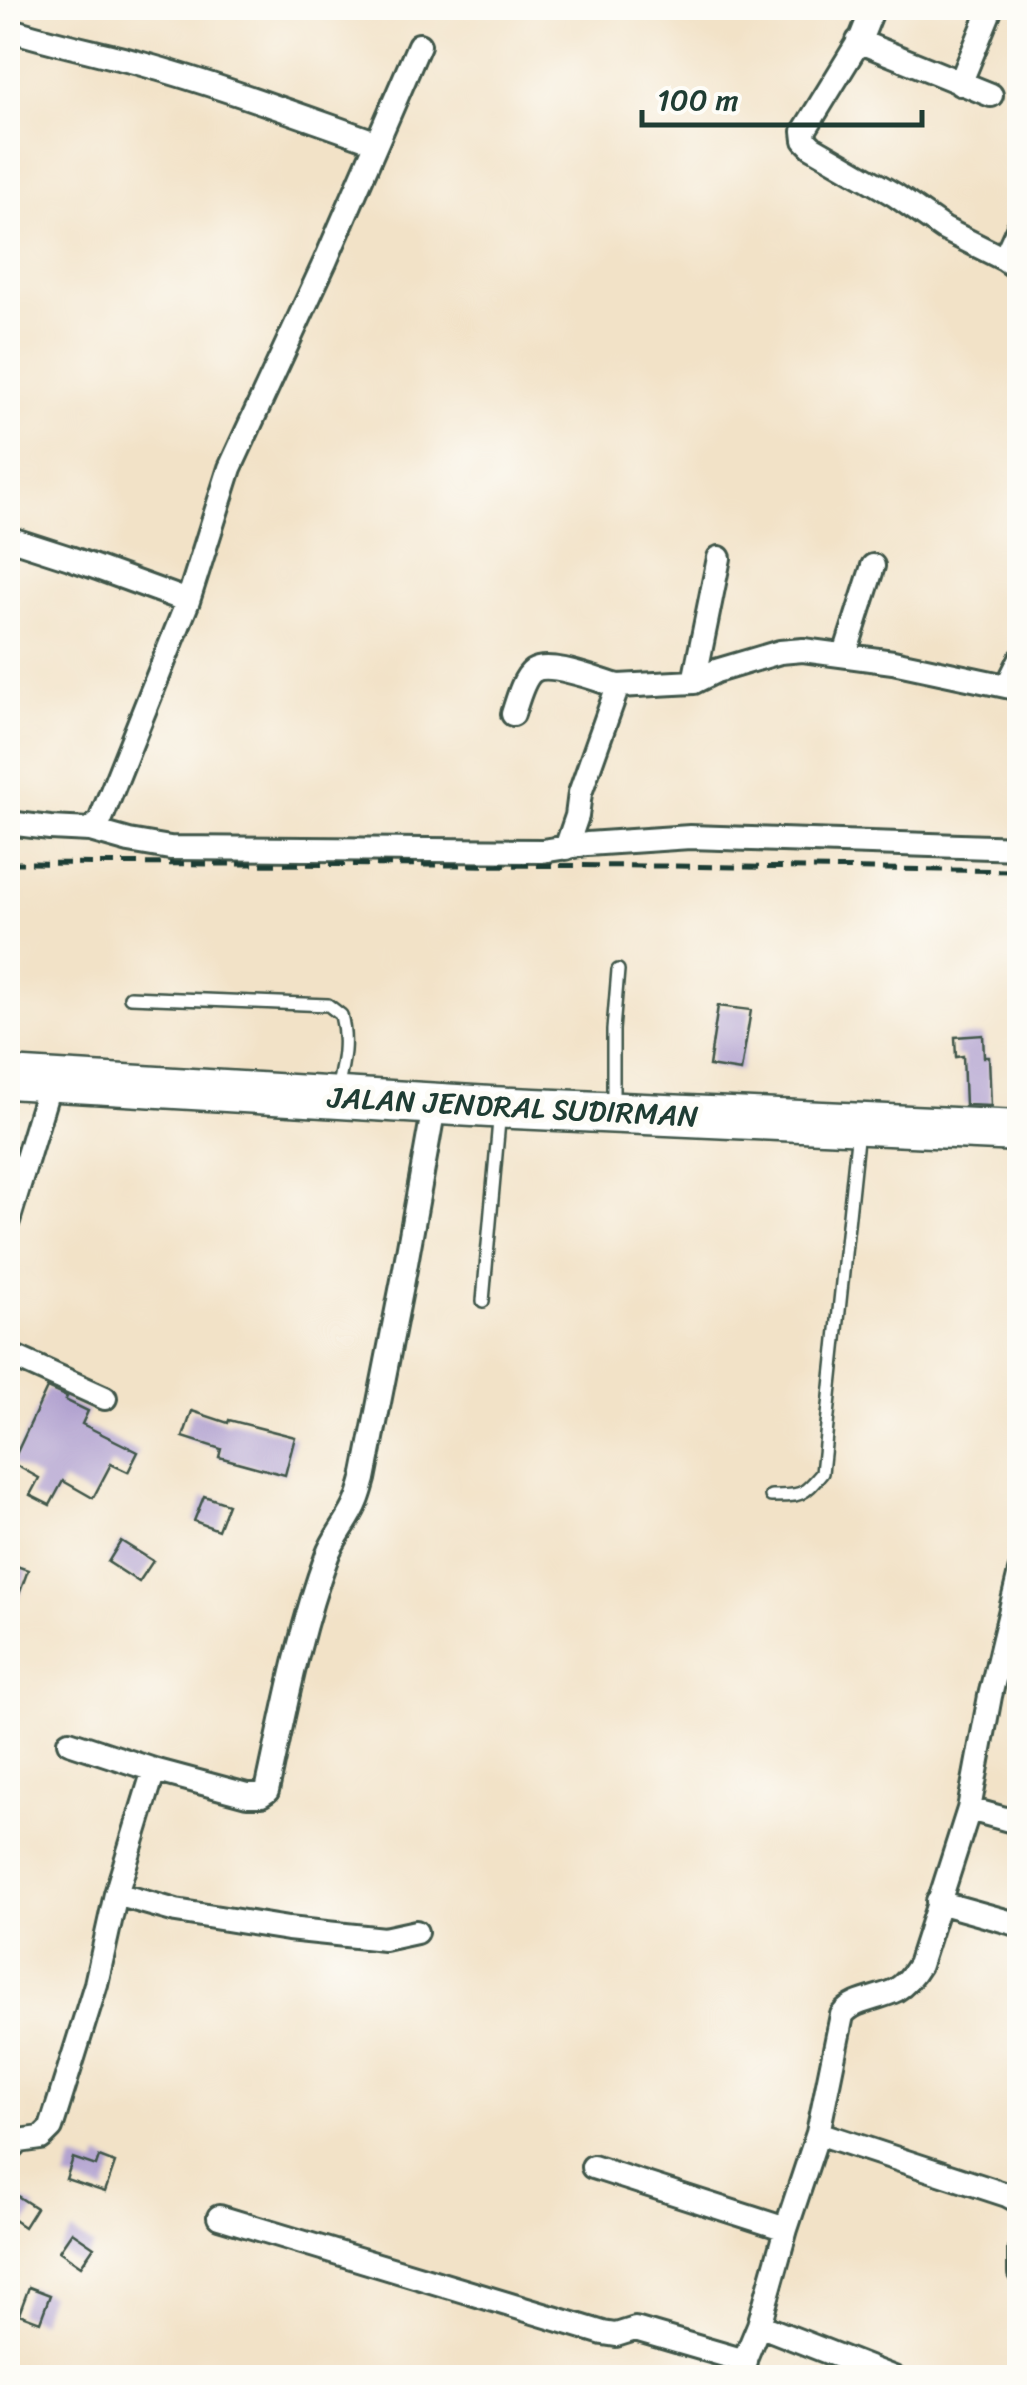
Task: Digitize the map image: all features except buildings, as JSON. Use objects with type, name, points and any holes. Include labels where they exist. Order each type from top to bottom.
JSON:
[{"type":"highway","name":"JALAN JENDRAL SUDIRMAN","points":[[8,1078],[335,1099],[1020,1131]]},
{"type":"highway","points":[[26,1098],[1020,1148]]},
{"type":"street","points":[[873,8],[835,82],[808,123],[805,140],[944,229],[1012,264],[1020,224]]},
{"type":"street","points":[[960,84],[991,8]]},
{"type":"street","points":[[8,29],[143,65],[376,142]]},
{"type":"street","points":[[858,41],[992,95]]},
{"type":"street","points":[[90,830],[100,821],[188,601],[230,468],[419,45]]},
{"type":"street","points":[[8,538],[188,601]]},
{"type":"street","points":[[694,682],[718,558]]},
{"type":"street","points":[[845,654],[873,566]]},
{"type":"street","points":[[513,714],[530,673],[538,668],[553,667],[618,686],[694,682],[780,652],[803,650],[845,654],[1013,688],[1020,660]]},
{"type":"street","points":[[566,848],[580,793],[618,686]]},
{"type":"street","points":[[8,823],[90,830],[170,848],[542,851],[690,837],[1020,848]]},
{"type":"street","points":[[8,1221],[26,1098]]},
{"type":"street","points":[[69,1742],[246,1795],[267,1791],[314,1592],[364,1479],[432,1118]]},
{"type":"street","points":[[8,1354],[105,1398]]},
{"type":"street","points":[[219,2217],[603,2332],[616,2335],[635,2329],[741,2369],[759,2324],[818,2133],[842,2015],[848,2008],[896,1990],[920,1965],[969,1808],[990,1696],[1020,1572]]},
{"type":"street","points":[[8,2153],[19,2141],[41,2138],[50,2128],[96,1984],[116,1894],[154,1770]]},
{"type":"street","points":[[969,1808],[1020,1823]]},
{"type":"street","points":[[116,1894],[176,1911],[288,1929],[384,1938],[416,1932]]},
{"type":"street","points":[[938,1902],[1020,1926]]},
{"type":"street","points":[[818,2133],[1020,2202]]},
{"type":"street","points":[[593,2167],[786,2229]]},
{"type":"street","points":[[1020,2250],[1020,2273]]},
{"type":"street","points":[[759,2324],[894,2378]]},
{"type":"lane","points":[[612,1113],[618,970]]},
{"type":"lane","points":[[130,997],[328,1005],[342,1015],[346,1032],[346,1054],[335,1099]]},
{"type":"lane","points":[[483,1301],[500,1121]]},
{"type":"lane","points":[[772,1496],[798,1496],[822,1473],[857,1139]]},
{"type":"railway","points":[[8,863],[1020,871]]}]
